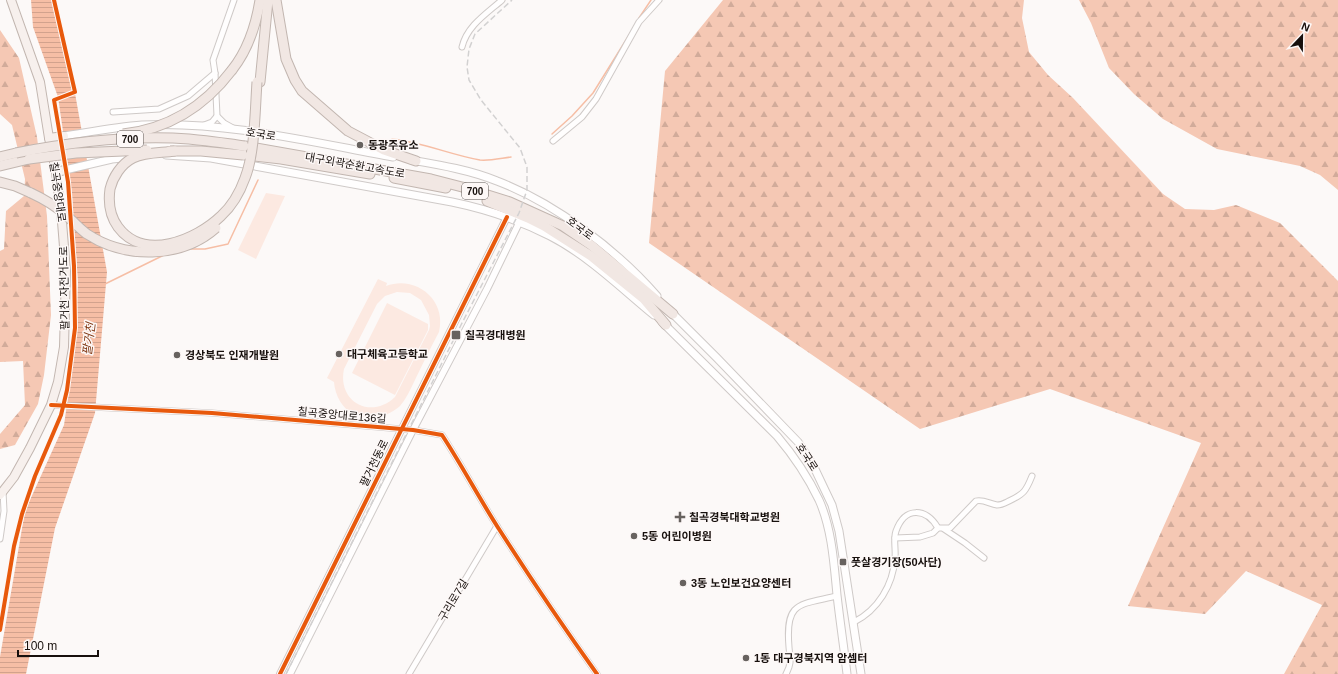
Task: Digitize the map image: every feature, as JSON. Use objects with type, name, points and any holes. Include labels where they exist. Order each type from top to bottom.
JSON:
[{"type":"highway","points":[[75,143],[87,138],[139,132],[161,126],[174,120],[210,94],[232,70],[244,53],[261,0]]},
{"type":"highway","points":[[0,182],[31,192],[54,205],[86,233],[100,242],[120,249],[160,252],[187,246],[203,239],[227,218],[245,188],[250,175],[257,137],[261,0]]},
{"type":"highway","points":[[174,151],[133,158],[120,169],[113,181],[109,195],[112,215],[117,225],[124,233],[142,243],[157,245],[168,244],[190,237],[207,228],[230,207],[242,186],[248,170],[252,144],[268,0]]},
{"type":"highway","points":[[276,0],[286,59],[295,80],[302,91],[348,131],[384,150],[416,160]]},
{"type":"highway","name":"대구외곽순환고속도로","points":[[0,157],[75,143],[132,139],[189,139],[281,159],[424,184],[471,195],[490,201],[544,226],[591,256],[644,299],[666,325]]},
{"type":"highway","name":"대구외곽순환고속도로","points":[[0,166],[48,156],[103,151],[243,150],[431,179],[462,186],[510,202],[563,226],[591,245],[672,314]]},
{"type":"main road","name":"칠곡중앙대로","points":[[2,493],[14,477],[55,405],[64,347],[66,271],[56,172],[56,137],[40,82],[11,0]]},
{"type":"main road","name":"호국로","points":[[56,137],[143,125],[247,131],[416,160],[477,174],[497,181],[543,203],[565,217],[635,273],[672,314],[717,358],[798,442],[813,465],[832,506],[839,532],[861,674]]},
{"type":"main road","points":[[112,159],[106,156],[103,151],[102,140],[104,136],[113,128]]},
{"type":"main road","name":"호국로","points":[[56,172],[112,159],[158,154],[210,158],[471,206],[507,217],[550,236],[574,251],[594,265],[666,325],[691,352],[777,436],[793,455],[819,501],[826,522],[836,577],[847,674]]},
{"type":"street","points":[[234,0],[213,60],[217,116],[231,127],[247,131]]},
{"type":"street","points":[[462,47],[473,24],[502,0]]},
{"type":"street","points":[[553,141],[582,117],[596,99],[639,22],[659,0]]},
{"type":"street","points":[[113,112],[159,109],[188,96],[215,73]]},
{"type":"street","points":[[197,127],[212,122],[217,116]]},
{"type":"street","name":"팔거천동로","points":[[280,674],[507,217]]},
{"type":"street","name":"팔거천동로","points":[[290,674],[413,430],[487,289],[519,223]]},
{"type":"street","name":"칠곡중앙대로136길","points":[[55,405],[212,413],[413,430],[442,435],[539,592],[597,674]]},
{"type":"street","points":[[895,538],[920,537],[941,529],[950,528],[976,501],[979,500],[1003,505],[1024,493],[1032,476]]},
{"type":"street","points":[[0,539],[4,511],[2,493]]},
{"type":"street","points":[[854,622],[864,617],[875,608],[882,598],[893,571],[896,531],[903,518],[910,513],[919,512],[928,515],[941,529],[965,543],[984,558]]},
{"type":"street","name":"구리로7길","points":[[409,674],[497,526]]},
{"type":"street","points":[[786,674],[790,666],[787,629],[788,620],[795,608],[803,604],[838,596]]},
{"type":"green space","points":[[723,0],[1024,0],[1022,18],[1029,52],[1048,75],[1073,98],[1163,194],[1185,209],[1214,210],[1236,205],[1280,223],[1338,281],[1338,674],[1284,674],[1322,605],[1246,571],[1205,614],[1128,606],[1201,443],[1050,389],[920,429],[649,243],[665,71]]},
{"type":"green space","points":[[1079,0],[1338,0],[1338,190],[1320,175],[1300,166],[1217,149],[1163,119],[1134,94],[1109,68],[1091,23]]},
{"type":"green space","points":[[0,30],[19,58],[37,137],[47,216],[51,315],[44,375],[38,404],[15,445],[0,449],[0,434],[25,405],[23,361],[0,362],[0,251],[4,249],[6,211],[24,196],[25,179],[12,125],[0,114]]},
{"type":"shaded area","points":[[266,193],[285,196],[256,259],[238,250]]},
{"type":"shaded area","points":[[378,279],[387,283],[386,286],[408,284],[418,287],[434,300],[440,320],[439,332],[408,394],[400,406],[395,410],[378,417],[366,417],[354,414],[346,409],[340,401],[334,382],[327,378]],"holes":[[[397,292],[410,293],[421,300],[429,315],[429,330],[395,397],[386,404],[376,407],[366,407],[358,404],[346,391],[343,381],[344,369],[377,304],[385,296]]]},
{"type":"shaded area","points":[[387,303],[428,324],[428,330],[395,395],[352,373]]},
{"type":"water","name":"팔거천","points":[[31,0],[56,0],[66,43],[107,272],[95,413],[55,528],[26,674],[0,674],[0,657],[25,511],[64,425],[74,356],[78,283],[72,193],[58,97],[33,27]]},
{"type":"waterway","points":[[639,18],[651,0]]},
{"type":"waterway","points":[[552,134],[572,116],[593,93],[631,32]]},
{"type":"waterway","points":[[392,139],[414,143],[480,160],[511,157]]},
{"type":"waterway","points":[[189,249],[205,249],[228,244],[258,180]]},
{"type":"waterway","points":[[105,284],[164,255]]},
{"type":"railway","points":[[286,674],[461,325],[519,213],[527,190],[527,167],[520,148],[481,100],[469,80],[467,67],[469,49],[475,34],[512,0]]},
{"type":"cycle path","name":"팔거천 자전거도로","points":[[0,630],[14,546],[22,514],[35,476],[61,415],[67,390],[75,328],[74,266],[68,182],[54,100],[75,92],[54,0]]},
{"type":"cycle path","points":[[280,674],[507,217]]},
{"type":"cycle path","points":[[51,405],[212,413],[413,430],[442,435],[509,545],[558,619],[597,674]]},
{"type":"place","name":"동광주유소","points":[[360,145]]},
{"type":"place","name":"칠곡경대병원","points":[[456,335]]},
{"type":"place","name":"대구체육고등학교","points":[[339,354]]},
{"type":"place","name":"경상북도 인재개발원","points":[[177,355]]},
{"type":"place","name":"칠곡경북대학교병원","points":[[680,517]]},
{"type":"place","name":"5동 어린이병원","points":[[634,536]]},
{"type":"place","name":"풋살경기장(50사단)","points":[[843,562]]},
{"type":"place","name":"3동 노인보건요양센터","points":[[683,583]]},
{"type":"place","name":"1동 대구경북지역 암셈터","points":[[746,658]]}]
